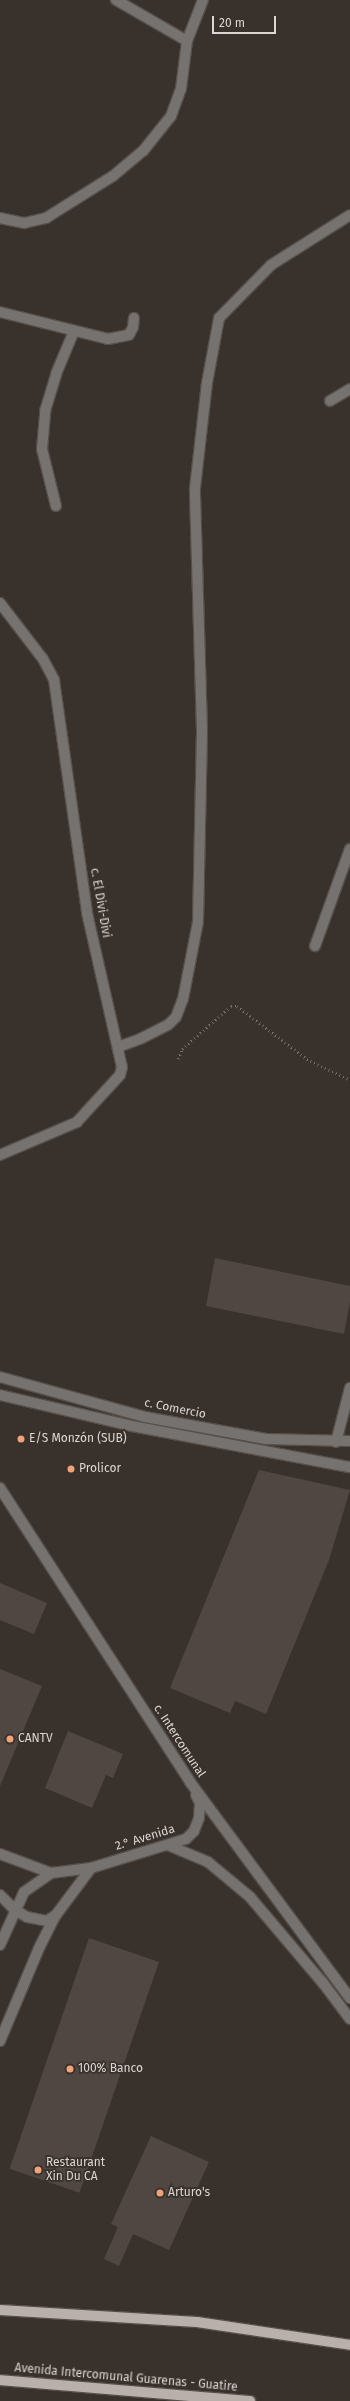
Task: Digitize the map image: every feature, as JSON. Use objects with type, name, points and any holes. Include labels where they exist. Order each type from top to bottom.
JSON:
[{"type":"main road","points":[[0,2310],[197,2322],[350,2345]]},
{"type":"main road","name":"Avenida Intercomunal Guarenas - Guatire","points":[[0,2380],[250,2401]]},
{"type":"street","points":[[116,0],[187,41]]},
{"type":"street","points":[[0,218],[24,223],[46,218],[113,176],[143,151],[171,116],[181,89],[187,41],[203,0]]},
{"type":"street","points":[[118,1047],[140,1039],[168,1025],[176,1017],[183,998],[198,922],[202,730],[195,488],[207,383],[217,326],[222,312],[265,270],[350,215]]},
{"type":"street","points":[[0,312],[108,340],[129,335],[134,327],[134,318]]},
{"type":"street","points":[[56,506],[42,449],[45,411],[56,374],[74,331]]},
{"type":"street","points":[[330,401],[350,389]]},
{"type":"street","name":"c. El Divi-Divi","points":[[0,603],[43,660],[54,680],[87,913],[122,1067],[120,1075],[85,1116],[77,1122],[0,1156]]},
{"type":"street","points":[[315,946],[350,849]]},
{"type":"street","name":"c. Comercio","points":[[0,1377],[145,1417],[266,1439],[336,1442],[350,1441]]},
{"type":"street","points":[[336,1442],[350,1388]]},
{"type":"street","points":[[0,1395],[132,1426],[350,1466]]},
{"type":"street","name":"c. Intercomunal","points":[[0,1488],[190,1782],[350,1998]]},
{"type":"street","name":"2.° Avenida","points":[[0,1854],[51,1873],[91,1868],[170,1846],[186,1839],[194,1831],[200,1803],[190,1782]]},
{"type":"street","points":[[170,1846],[208,1862],[250,1897],[323,1983],[350,2019]]},
{"type":"street","points":[[0,2041],[40,1946],[56,1916],[91,1868]]},
{"type":"street","name":"2.° Avenida","points":[[0,1946],[14,1909],[24,1892],[51,1873]]},
{"type":"street","points":[[0,1895],[14,1909],[40,1921],[47,1921],[56,1916]]},
{"type":"path","points":[[178,1059],[182,1049],[231,1006],[237,1006],[296,1052],[321,1067],[350,1080]]},
{"type":"building","points":[[215,1258],[350,1286],[350,1302],[344,1334],[206,1306]]},
{"type":"building","points":[[259,1470],[350,1490],[329,1560],[266,1714],[235,1701],[230,1713],[170,1688]]},
{"type":"building","points":[[0,1583],[47,1603],[34,1634],[0,1620]]},
{"type":"building","name":"CANTV","points":[[0,1669],[42,1686],[0,1786]]},
{"type":"building","points":[[68,1731],[123,1754],[113,1778],[106,1775],[92,1808],[45,1788]]},
{"type":"building","points":[[89,1938],[159,1962],[80,2193],[10,2169]]},
{"type":"building","name":"Arturo's","points":[[151,2136],[209,2162],[169,2250],[133,2234],[119,2266],[104,2259],[118,2227],[111,2224]]},
{"type":"place","name":"E/S Monzón (SUB)","points":[[21,1439]]},
{"type":"place","name":"Prolicor","points":[[71,1469]]},
{"type":"place","name":"CANTV","points":[[10,1739]]},
{"type":"place","name":"100% Banco","points":[[70,2069]]},
{"type":"place","name":"Restaurant Xin Du CA","points":[[38,2170]]},
{"type":"place","name":"Arturo's","points":[[160,2193]]}]
